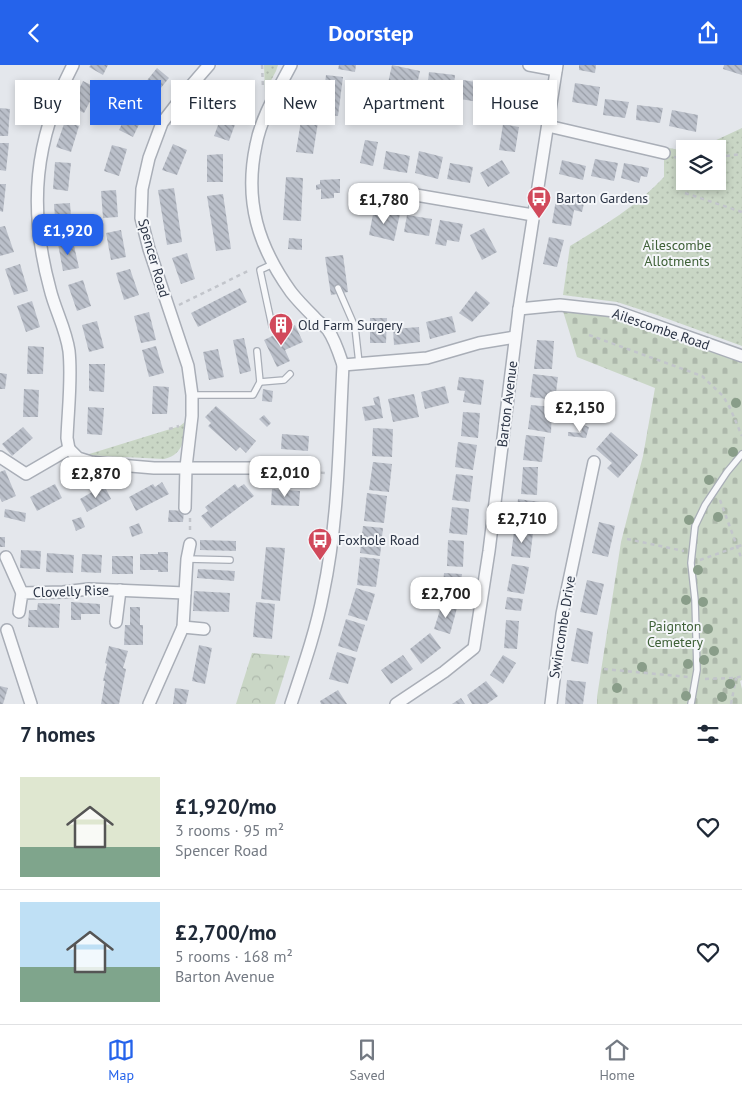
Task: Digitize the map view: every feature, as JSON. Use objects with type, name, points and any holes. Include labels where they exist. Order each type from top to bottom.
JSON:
[{"type":"street","points":[[73,65],[48,122],[40,156],[37,184],[37,228],[50,290],[65,332],[69,351],[67,439],[69,449],[78,458],[91,462],[154,468],[270,468]]},
{"type":"street","name":"Spencer Road","points":[[188,512],[186,467],[192,416],[192,395],[188,366],[160,284],[143,226],[141,218],[142,189],[149,158],[162,123],[209,65]]},
{"type":"street","points":[[291,65],[265,117],[256,144],[252,176],[252,204],[256,224],[273,264],[292,292],[328,331],[338,349],[343,365],[332,538],[323,594],[310,646],[291,704]]},
{"type":"street","points":[[529,65],[557,67]]},
{"type":"street","name":"Barton Avenue","points":[[396,704],[444,672],[474,648],[489,551],[519,309],[557,67]]},
{"type":"street","points":[[548,126],[664,153]]},
{"type":"street","points":[[410,195],[534,215]]},
{"type":"street","name":"Ailescombe Road","points":[[519,309],[560,305],[614,311],[742,356]]},
{"type":"street","points":[[343,365],[427,358],[479,343],[515,337]]},
{"type":"street","points":[[0,457],[26,474],[69,449]]},
{"type":"street","name":"Swincombe Drive","points":[[550,704],[562,614],[594,462]]},
{"type":"street","points":[[149,704],[183,627],[186,559],[190,544]]},
{"type":"street","name":"Clovelly Rise","points":[[6,557],[22,593],[20,613]]},
{"type":"street","name":"Clovelly Rise","points":[[22,593],[89,589],[185,593]]},
{"type":"street","name":"Clovelly Rise","points":[[116,622],[120,590]]},
{"type":"street","points":[[183,627],[204,629]]},
{"type":"street","points":[[7,631],[31,704]]},
{"type":"lane","points":[[272,326],[260,271],[273,264]]},
{"type":"lane","points":[[338,289],[355,327],[359,363]]},
{"type":"lane","points":[[192,395],[253,395],[260,382],[257,351]]},
{"type":"lane","points":[[260,382],[284,380],[290,374]]},
{"type":"lane","points":[[691,704],[697,647],[691,563],[695,526],[704,505],[742,454]]},
{"type":"lane","points":[[186,559],[230,559]]},
{"type":"path","points":[[726,156],[742,154]]},
{"type":"path","points":[[685,193],[742,213]]},
{"type":"path","points":[[185,303],[256,267]]},
{"type":"path","points":[[589,335],[702,376],[723,396],[742,436]]},
{"type":"path","points":[[169,429],[180,426]]},
{"type":"path","points":[[270,468],[337,474]]},
{"type":"path","points":[[716,488],[742,560]]},
{"type":"path","points":[[188,512],[190,544]]},
{"type":"path","points":[[627,539],[692,552]]},
{"type":"path","points":[[691,563],[742,545]]},
{"type":"path","points":[[604,669],[717,680],[742,676]]},
{"type":"path","points":[[731,704],[736,678]]},
{"type":"green space","points":[[264,65],[278,65],[271,80],[265,80],[265,92]]},
{"type":"green space","name":"Ailescombe Allotments","points":[[742,128],[742,346],[617,302],[563,295],[570,246],[631,206],[664,177],[664,147],[676,149],[676,190],[726,190],[726,140],[716,140]]},
{"type":"green space","name":"Paignton Cemetery","points":[[563,311],[614,317],[742,362],[742,680],[740,681],[742,704],[597,704],[621,542],[643,456],[655,388],[577,357]]},
{"type":"green space","points":[[186,421],[182,445],[171,457],[164,459],[86,455],[180,426]]},
{"type":"green space","points":[[252,653],[290,656],[275,704],[236,704]]},
{"type":"building","points":[[91,65],[108,65],[103,75],[89,67]]},
{"type":"building","points":[[339,65],[356,65],[355,72],[338,69]]},
{"type":"building","points":[[392,65],[420,71],[418,80],[389,80]]},
{"type":"building","points":[[579,65],[596,65],[595,73],[579,70]]},
{"type":"building","points":[[724,65],[742,65],[742,75],[723,69]]},
{"type":"building","points":[[157,68],[169,78],[161,88],[161,80],[147,80]]},
{"type":"building","points":[[429,72],[455,75],[454,80],[428,80]]},
{"type":"building","points":[[326,75],[343,77],[338,116],[335,116],[335,80],[325,80]]},
{"type":"building","points":[[463,80],[473,82],[473,101],[463,99]]},
{"type":"building","points":[[83,81],[90,84],[90,101],[84,113],[80,111],[80,87]]},
{"type":"building","points":[[575,83],[600,87],[597,106],[572,102]]},
{"type":"building","points":[[605,99],[629,102],[625,118],[603,115]]},
{"type":"building","points":[[637,105],[663,108],[660,123],[636,120]]},
{"type":"building","points":[[0,108],[10,109],[8,136],[0,136]]},
{"type":"building","points":[[672,110],[698,115],[696,132],[669,126]]},
{"type":"building","points":[[64,125],[79,126],[71,152],[56,147]]},
{"type":"building","points":[[121,125],[139,125],[133,137],[119,130]]},
{"type":"building","points":[[218,125],[235,125],[229,141],[214,136]]},
{"type":"building","points":[[300,125],[318,125],[313,154],[296,152]]},
{"type":"building","points":[[503,125],[519,127],[515,152],[499,150]]},
{"type":"building","points":[[365,140],[378,142],[373,166],[360,163]]},
{"type":"building","points":[[0,143],[9,143],[6,171],[0,170]]},
{"type":"building","points":[[173,144],[187,150],[177,175],[162,170]]},
{"type":"building","points":[[112,145],[127,149],[119,176],[104,171]]},
{"type":"building","points":[[386,151],[410,156],[407,173],[383,169]]},
{"type":"building","points":[[419,151],[443,157],[438,179],[415,173]]},
{"type":"building","points":[[223,154],[223,182],[207,182],[207,155]]},
{"type":"building","points":[[595,159],[618,163],[614,181],[591,176]]},
{"type":"building","points":[[502,160],[510,173],[488,187],[480,173]]},
{"type":"building","points":[[562,160],[586,166],[583,180],[559,174]]},
{"type":"building","points":[[55,162],[71,163],[68,191],[53,189]]},
{"type":"building","points":[[450,163],[473,167],[470,183],[447,179]]},
{"type":"building","points":[[624,163],[649,168],[647,177],[641,176],[639,183],[621,178]]},
{"type":"building","points":[[286,177],[303,178],[301,221],[283,220]]},
{"type":"building","points":[[340,179],[340,193],[334,193],[334,198],[321,199],[321,189],[316,190],[316,185],[320,184],[320,180]]},
{"type":"building","points":[[0,184],[6,184],[3,212],[0,211]]},
{"type":"building","points":[[174,188],[182,242],[167,245],[158,190]]},
{"type":"building","points":[[116,190],[118,217],[103,218],[101,191]]},
{"type":"building","points":[[223,194],[231,249],[216,251],[207,196]]},
{"type":"building","points":[[557,194],[585,199],[582,212],[574,210],[571,226],[552,223]]},
{"type":"building","points":[[70,203],[72,231],[56,232],[54,204]]},
{"type":"building","points":[[374,209],[400,214],[394,241],[369,235]]},
{"type":"building","points":[[407,215],[432,219],[429,236],[404,232]]},
{"type":"building","points":[[440,220],[463,224],[459,242],[447,240],[446,246],[435,244]]},
{"type":"building","points":[[5,226],[14,252],[0,256],[0,227]]},
{"type":"building","points":[[484,228],[497,252],[482,260],[470,235]]},
{"type":"building","points":[[121,230],[126,257],[111,260],[106,233]]},
{"type":"building","points":[[549,237],[564,240],[557,267],[543,264]]},
{"type":"building","points":[[289,238],[302,239],[302,250],[288,249]]},
{"type":"building","points":[[73,241],[79,268],[63,271],[58,244]]},
{"type":"building","points":[[187,253],[195,279],[181,284],[172,258]]},
{"type":"building","points":[[343,255],[348,292],[331,295],[325,257]]},
{"type":"building","points":[[20,264],[28,291],[14,295],[5,269]]},
{"type":"building","points":[[130,269],[139,295],[124,300],[116,273]]},
{"type":"building","points":[[83,280],[91,306],[77,311],[68,285]]},
{"type":"building","points":[[240,288],[247,302],[198,327],[191,313]]},
{"type":"building","points":[[476,291],[490,303],[472,322],[459,313]]},
{"type":"building","points":[[32,301],[40,327],[26,332],[17,306]]},
{"type":"building","points":[[149,312],[156,340],[141,343],[134,316]]},
{"type":"building","points":[[452,316],[456,332],[430,339],[426,322]]},
{"type":"building","points":[[370,318],[387,318],[386,343],[370,343]]},
{"type":"building","points":[[97,321],[104,348],[89,352],[82,325]]},
{"type":"building","name":"Old Farm Surgery","points":[[295,325],[303,342],[285,350],[290,361],[277,367],[264,340]]},
{"type":"building","points":[[419,327],[420,342],[394,345],[393,329]]},
{"type":"building","points":[[244,338],[251,371],[240,374],[233,340]]},
{"type":"building","points":[[537,340],[554,341],[552,369],[534,369]]},
{"type":"building","points":[[28,346],[44,347],[43,374],[27,374]]},
{"type":"building","points":[[156,346],[164,373],[149,377],[142,350]]},
{"type":"building","points":[[218,349],[224,377],[209,380],[203,352]]},
{"type":"building","points":[[89,364],[105,364],[104,392],[89,391]]},
{"type":"building","points":[[0,373],[7,374],[5,389],[0,389]]},
{"type":"building","points":[[533,374],[558,377],[555,400],[530,397]]},
{"type":"building","points":[[459,377],[484,380],[481,405],[463,402],[465,391],[457,390]]},
{"type":"building","points":[[153,386],[169,387],[167,414],[152,414]]},
{"type":"building","points":[[445,386],[449,403],[425,409],[421,392]]},
{"type":"building","points":[[24,389],[39,390],[38,417],[23,417]]},
{"type":"building","points":[[263,389],[273,391],[272,402],[262,401]]},
{"type":"building","points":[[414,394],[419,417],[393,422],[388,399]]},
{"type":"building","points":[[586,394],[595,395],[593,406],[584,405]]},
{"type":"building","points":[[379,396],[383,418],[365,421],[362,407],[375,405],[373,398]]},
{"type":"building","points":[[602,402],[612,404],[608,420],[598,417]]},
{"type":"building","points":[[531,405],[552,407],[551,433],[528,429]]},
{"type":"building","points":[[216,406],[256,441],[246,453],[240,447],[236,451],[208,426],[211,423],[205,417]]},
{"type":"building","points":[[88,407],[104,408],[102,435],[87,434]]},
{"type":"building","points":[[463,412],[480,413],[478,438],[461,436]]},
{"type":"building","points":[[264,415],[271,423],[267,427],[259,419]]},
{"type":"building","points":[[583,425],[589,427],[586,438],[568,436],[568,432],[581,433]]},
{"type":"building","points":[[23,427],[33,438],[12,456],[2,444]]},
{"type":"building","points":[[373,428],[393,429],[392,457],[372,456]]},
{"type":"building","points":[[611,432],[638,455],[618,478],[607,468],[612,463],[596,449]]},
{"type":"building","points":[[282,434],[309,436],[308,451],[281,449]]},
{"type":"building","points":[[526,435],[545,437],[542,462],[523,460]]},
{"type":"building","points":[[458,442],[477,445],[473,470],[455,467]]},
{"type":"building","points":[[373,462],[392,464],[389,492],[369,490]]},
{"type":"building","points":[[523,467],[538,467],[537,495],[521,494]]},
{"type":"building","points":[[5,470],[16,496],[2,502],[0,498],[0,472]]},
{"type":"building","points":[[456,474],[473,476],[470,502],[452,500]]},
{"type":"building","points":[[162,482],[169,494],[136,511],[129,497],[153,484],[155,487]]},
{"type":"building","points":[[55,484],[62,498],[37,511],[30,497]]},
{"type":"building","points":[[235,484],[238,488],[244,484],[254,496],[211,528],[201,516],[208,511],[205,507]]},
{"type":"building","points":[[104,485],[111,499],[87,512],[80,499]]},
{"type":"building","points":[[272,489],[300,491],[299,506],[271,505]]},
{"type":"building","points":[[367,493],[387,496],[384,523],[364,521]]},
{"type":"building","points":[[518,499],[540,502],[536,528],[515,526]]},
{"type":"building","points":[[452,507],[469,509],[467,535],[449,533]]},
{"type":"building","points":[[5,509],[26,513],[25,522],[4,517]]},
{"type":"building","points":[[169,510],[184,511],[183,522],[168,522]]},
{"type":"building","points":[[81,517],[85,527],[76,531],[72,520]]},
{"type":"building","points":[[599,522],[615,526],[608,557],[592,553]]},
{"type":"building","points":[[139,523],[143,533],[132,537],[129,527]]},
{"type":"building","points":[[363,526],[383,528],[380,556],[360,553]]},
{"type":"building","points":[[514,531],[533,533],[530,558],[511,556]]},
{"type":"building","points":[[0,537],[5,537],[5,547],[0,547]]},
{"type":"building","points":[[200,540],[236,541],[236,551],[200,550]]},
{"type":"building","points":[[448,540],[464,541],[463,567],[447,566]]},
{"type":"building","points":[[266,547],[285,548],[280,601],[261,599]]},
{"type":"building","points":[[21,550],[41,551],[40,569],[20,568]]},
{"type":"building","points":[[158,552],[168,552],[168,572],[140,570],[140,554],[158,554]]},
{"type":"building","points":[[47,553],[74,555],[73,573],[46,572]]},
{"type":"building","points":[[82,554],[102,555],[101,573],[81,572]]},
{"type":"building","points":[[112,556],[133,556],[133,574],[112,574]]},
{"type":"building","points":[[360,557],[380,559],[376,587],[357,585]]},
{"type":"building","points":[[512,564],[529,567],[524,594],[507,591]]},
{"type":"building","points":[[198,569],[235,571],[234,581],[197,578]]},
{"type":"building","points":[[444,573],[462,574],[459,600],[442,598]]},
{"type":"building","points":[[587,580],[604,584],[597,615],[580,612]]},
{"type":"building","points":[[356,588],[375,594],[367,621],[348,615]]},
{"type":"building","points":[[194,591],[230,593],[229,612],[193,611]]},
{"type":"building","points":[[507,597],[523,599],[521,611],[505,609]]},
{"type":"building","points":[[71,602],[100,604],[100,614],[81,614],[81,620],[71,620]]},
{"type":"building","points":[[256,602],[275,604],[272,639],[253,637]]},
{"type":"building","points":[[38,603],[60,604],[59,628],[28,627],[29,610],[37,610]]},
{"type":"building","points":[[442,604],[457,608],[450,634],[434,629]]},
{"type":"building","points":[[130,607],[140,607],[140,625],[143,625],[143,645],[124,645],[125,625],[130,625]]},
{"type":"building","points":[[346,619],[365,625],[357,652],[338,646]]},
{"type":"building","points":[[506,620],[519,621],[517,649],[504,648]]},
{"type":"building","points":[[577,628],[593,632],[588,664],[571,661]]},
{"type":"building","points":[[430,633],[441,648],[421,664],[410,649]]},
{"type":"building","points":[[199,645],[212,648],[205,684],[192,681]]},
{"type":"building","points":[[109,646],[128,651],[123,668],[126,669],[119,704],[101,704],[107,664],[105,663]]},
{"type":"building","points":[[337,652],[356,658],[348,684],[329,679]]},
{"type":"building","points":[[403,655],[413,669],[391,684],[381,670]]},
{"type":"building","points":[[503,655],[516,663],[503,684],[490,675]]},
{"type":"building","points":[[567,680],[586,682],[583,704],[565,704]]},
{"type":"building","points":[[486,681],[498,696],[487,704],[472,704],[467,695]]},
{"type":"building","points":[[0,686],[8,688],[3,704],[0,704]]},
{"type":"building","points":[[175,688],[189,690],[186,704],[173,704]]},
{"type":"building","points":[[338,690],[347,704],[321,704],[320,701]]},
{"type":"building","points":[[461,698],[465,704],[452,704]]},
{"type":"place","name":"Barton Gardens","points":[[539,219]]},
{"type":"place","name":"Old Farm Surgery","points":[[281,346]]},
{"type":"place","name":"Foxhole Road","points":[[320,561]]}]
